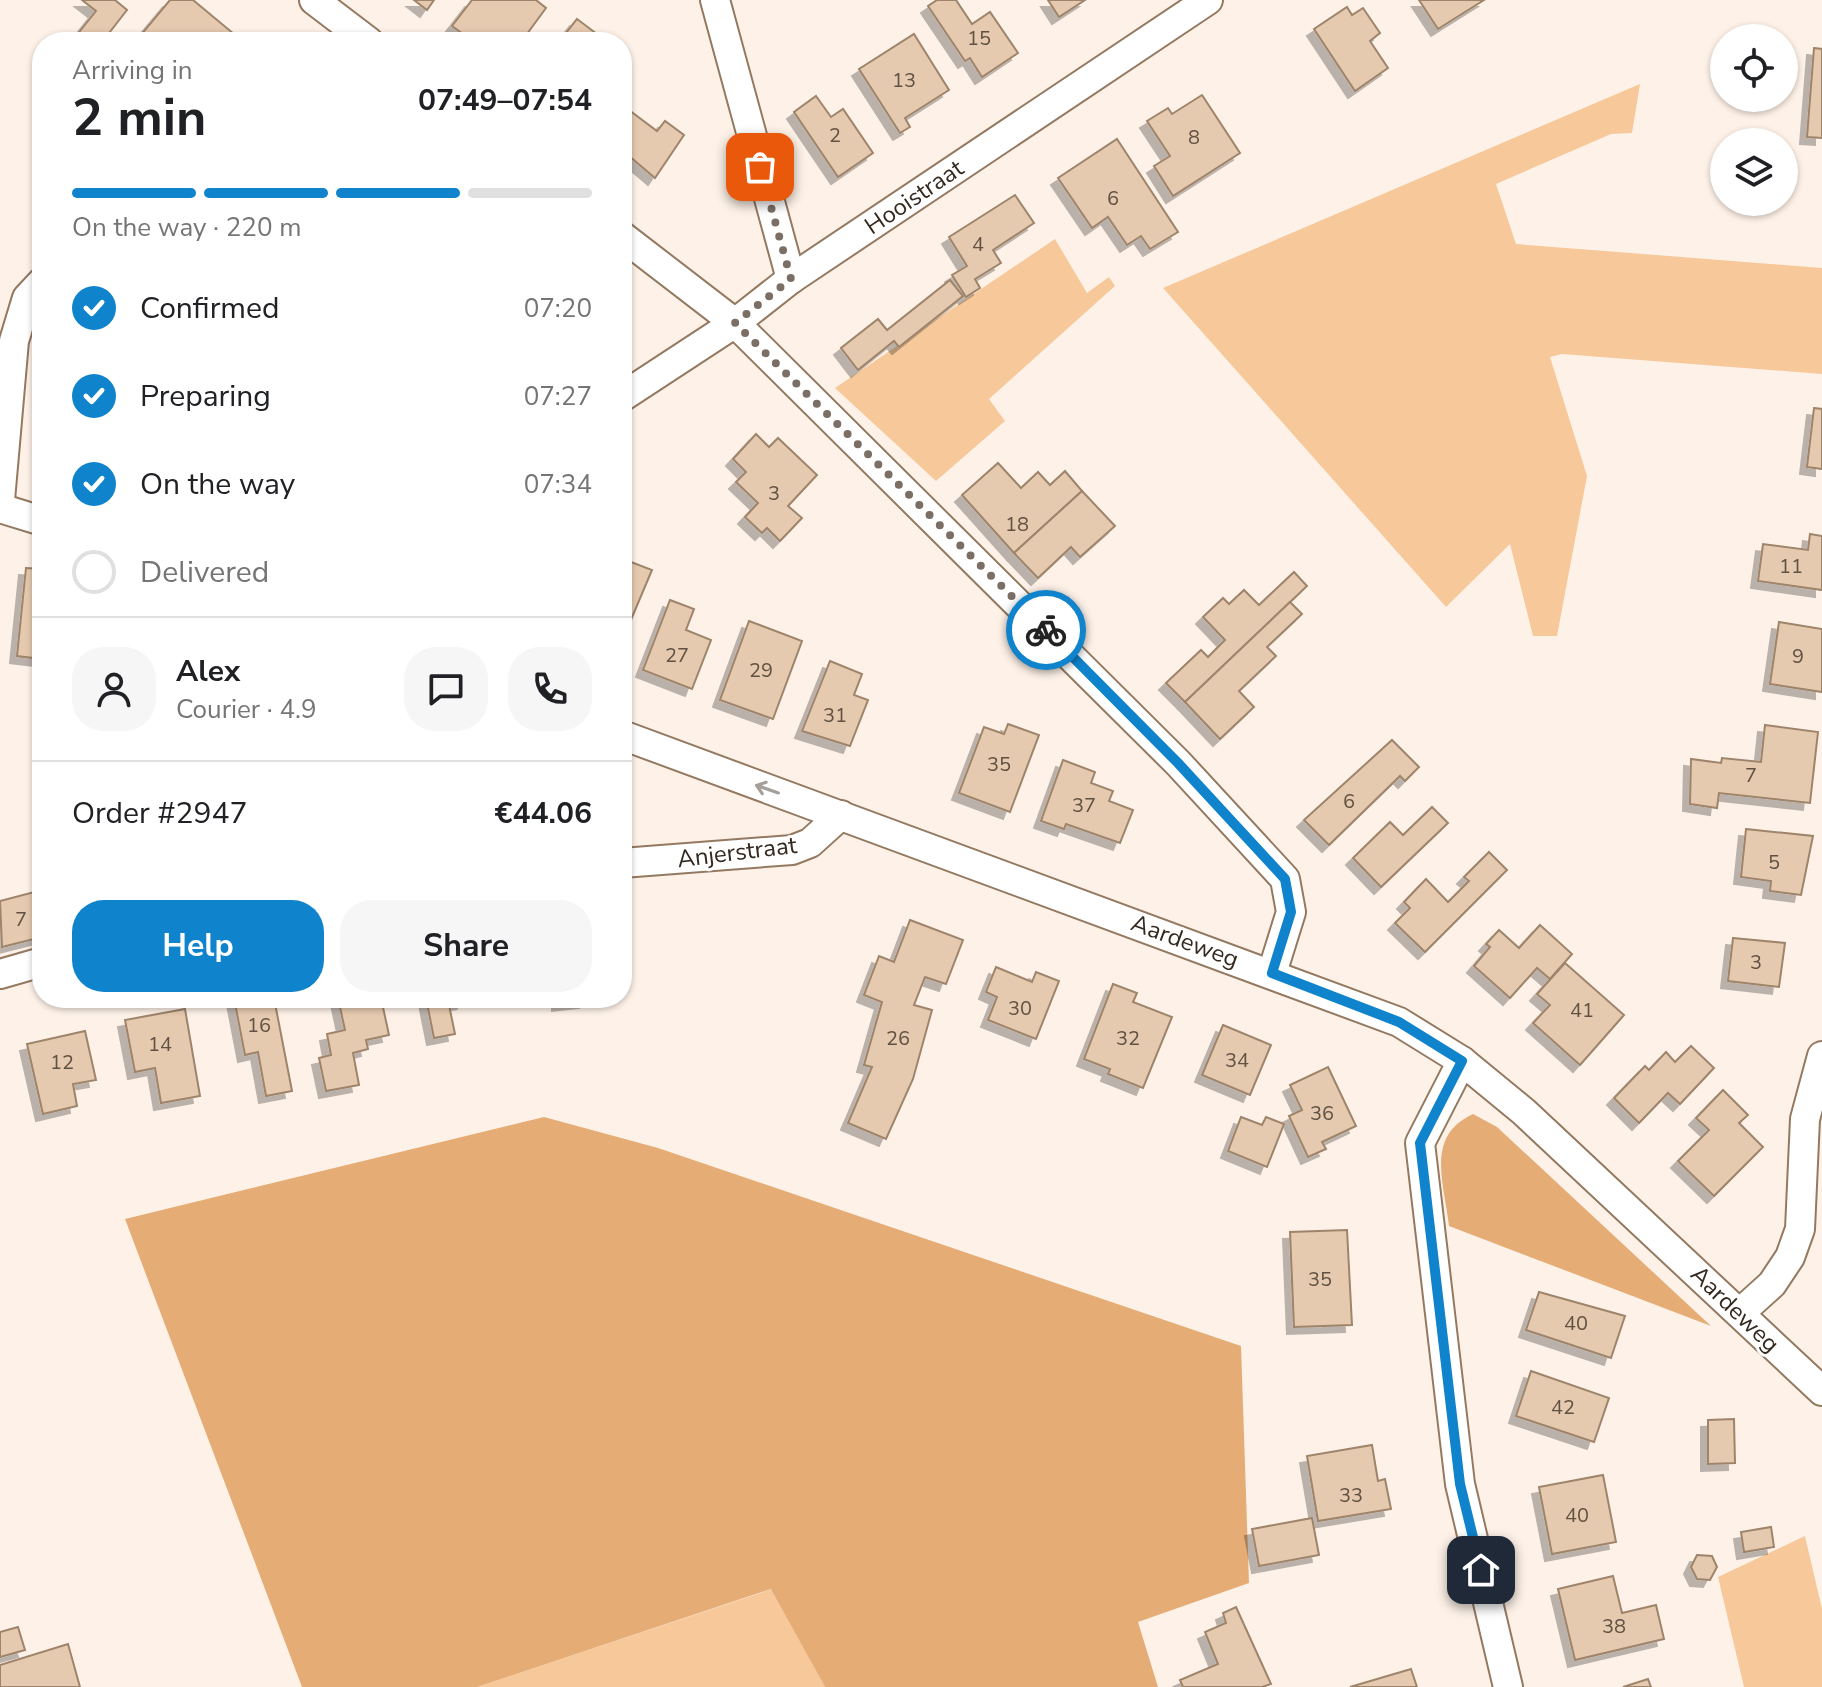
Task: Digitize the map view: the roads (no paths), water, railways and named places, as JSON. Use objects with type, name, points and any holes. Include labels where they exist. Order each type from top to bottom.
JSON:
[{"type":"street","points":[[314,0],[356,32]]},
{"type":"street","points":[[715,0],[791,279]]},
{"type":"street","name":"Hooistraat","points":[[632,390],[735,323],[791,279],[1208,0]]},
{"type":"street","points":[[632,244],[735,323],[1028,611],[1178,763],[1285,879],[1291,912],[1272,973]]},
{"type":"street","points":[[0,500],[14,341],[27,298],[32,293]]},
{"type":"street","points":[[0,508],[32,518]]},
{"type":"street","name":"Aardeweg","points":[[632,739],[1399,1022],[1462,1061],[1524,1112],[1822,1391]]},
{"type":"street","name":"Anjerstraat","points":[[632,862],[792,850],[810,843],[841,815]]},
{"type":"street","points":[[0,974],[32,965]]},
{"type":"street","points":[[1741,1312],[1772,1284],[1790,1257],[1800,1229],[1805,1119],[1822,1056]]},
{"type":"street","points":[[1462,1061],[1420,1143],[1460,1484],[1508,1687]]}]
